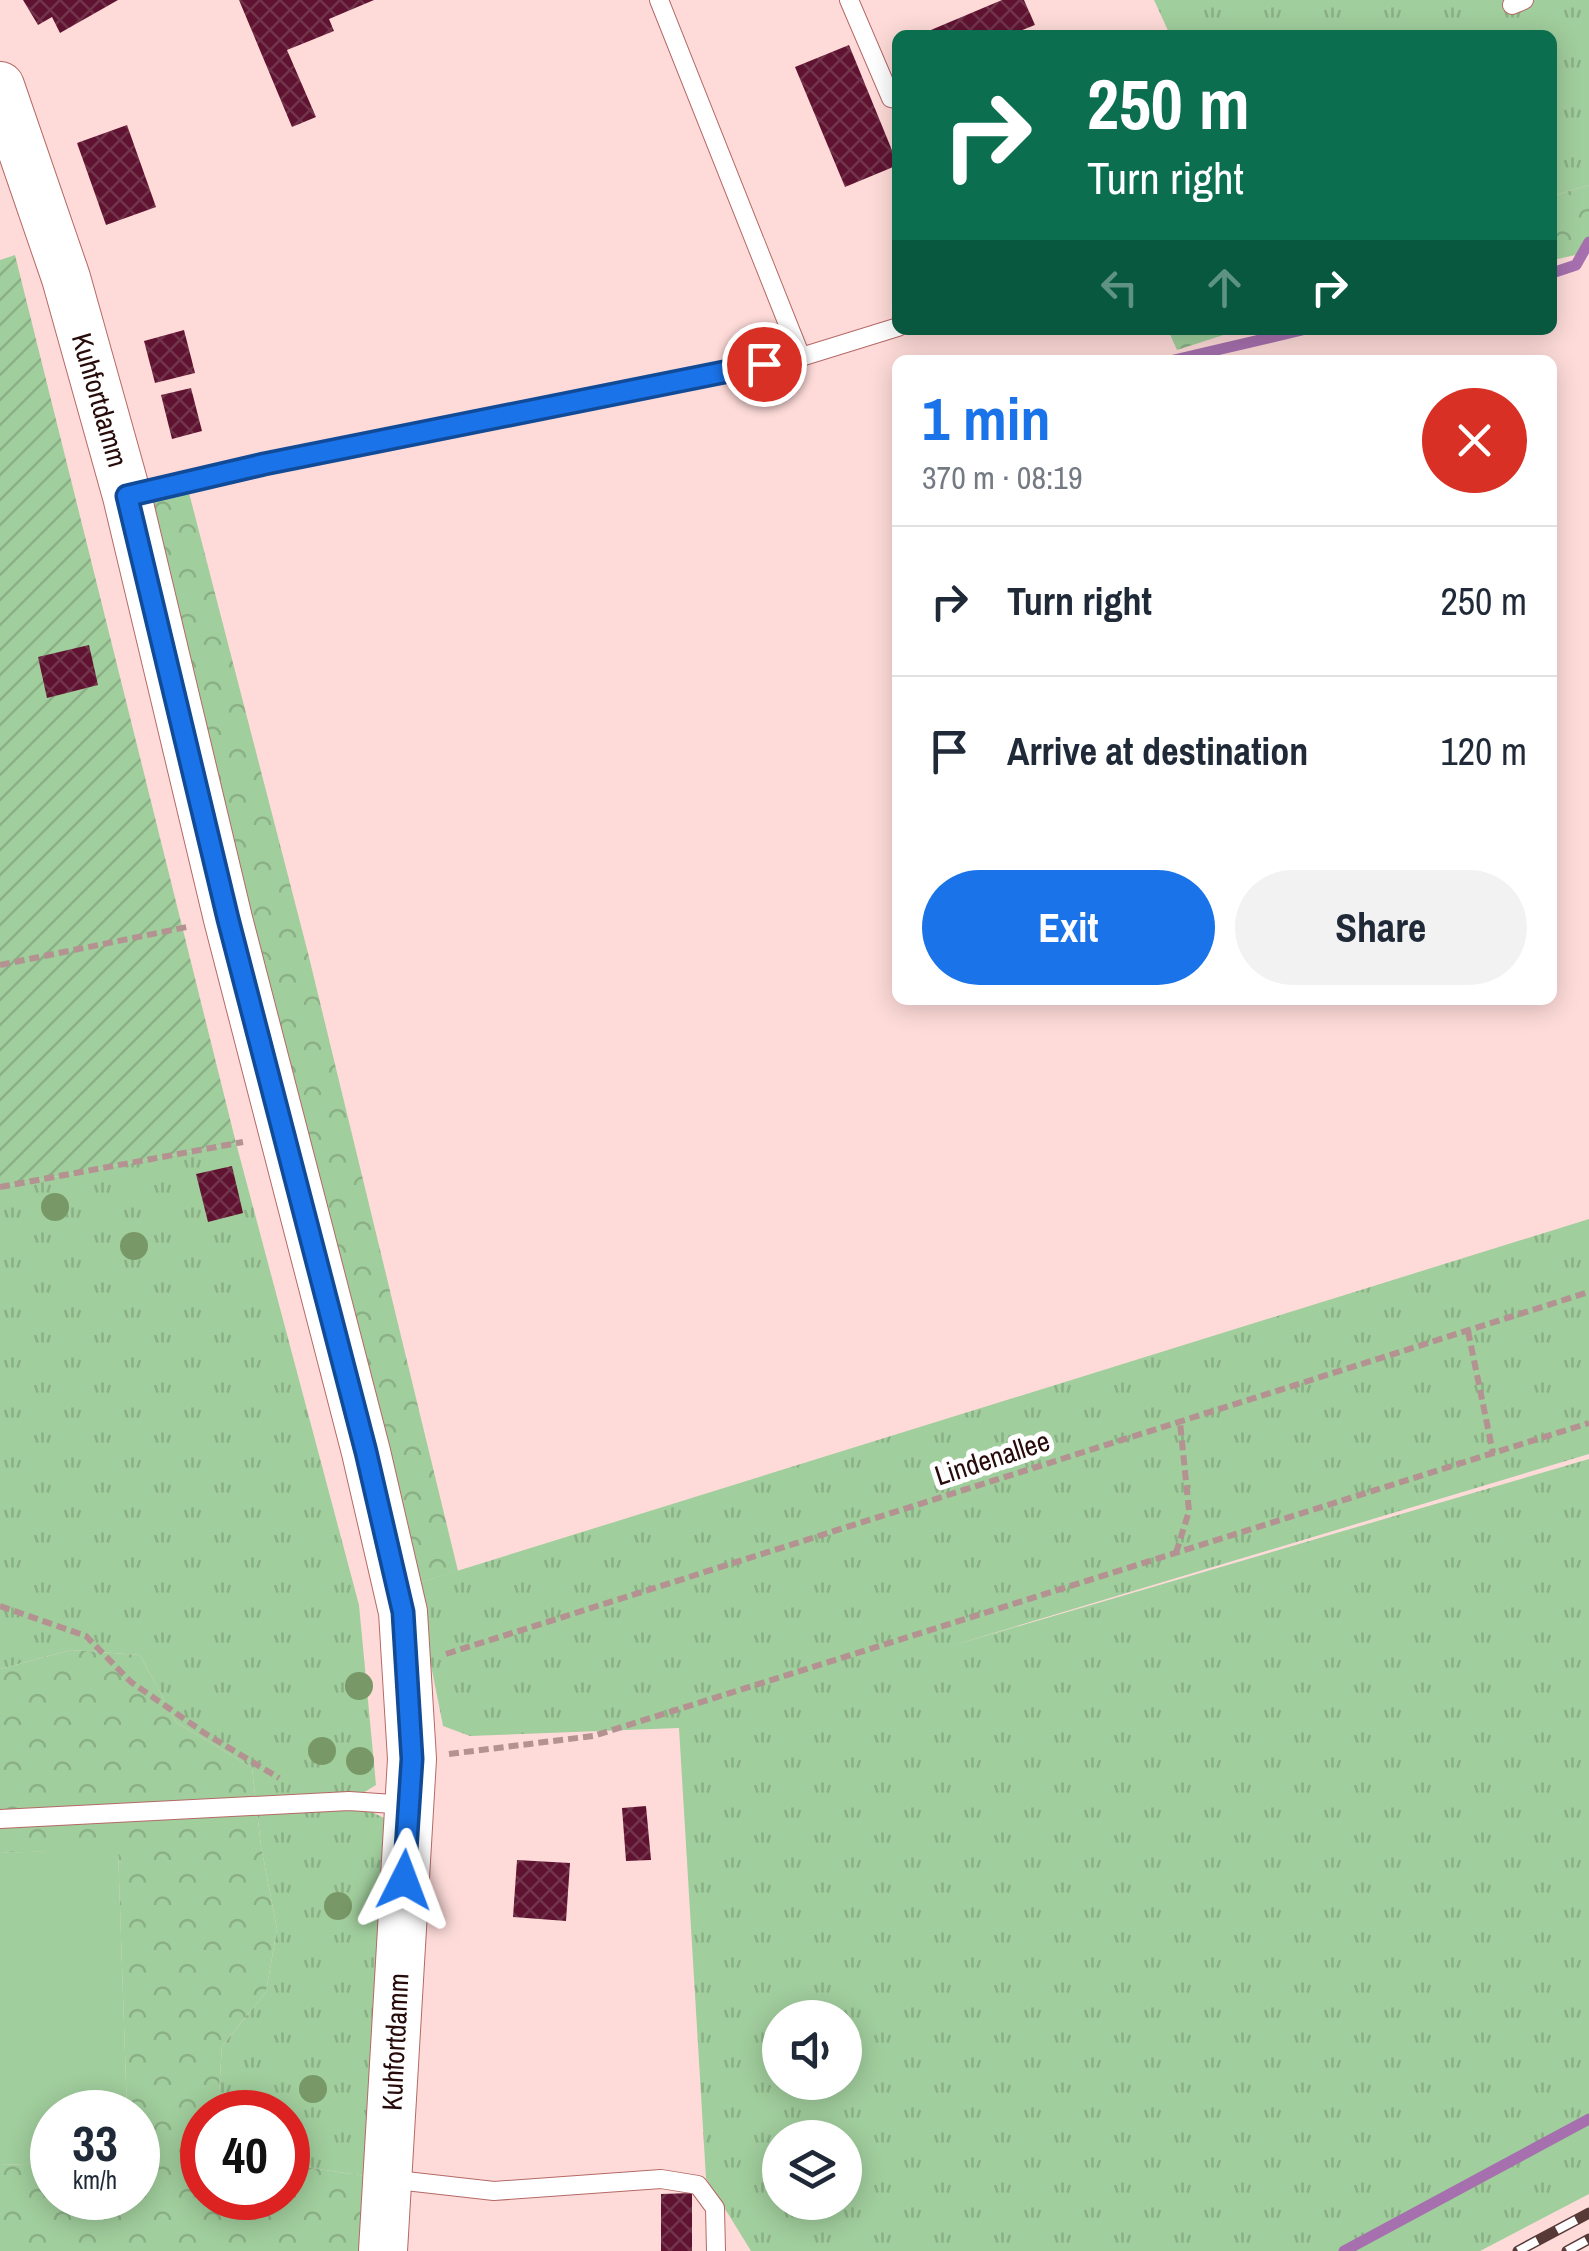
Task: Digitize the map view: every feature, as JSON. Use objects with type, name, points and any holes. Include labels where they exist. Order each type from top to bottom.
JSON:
[{"type":"street","name":"Kuhfortdamm","points":[[0,86],[66,278],[127,496],[228,919],[370,1469],[403,1612],[410,1782],[383,2251]]},
{"type":"lane","points":[[659,0],[800,357]]},
{"type":"lane","points":[[849,0],[892,98]]},
{"type":"lane","points":[[127,496],[264,464],[800,357],[892,329]]},
{"type":"lane","points":[[0,1819],[349,1800],[410,1782]]},
{"type":"lane","points":[[387,2179],[494,2191],[660,2180],[698,2185],[714,2208],[716,2251]]},
{"type":"path","points":[[0,965],[228,919]]},
{"type":"path","points":[[0,1187],[284,1134]]},
{"type":"path","name":"Lindenallee","points":[[408,1666],[1589,1292]]},
{"type":"path","points":[[1468,1331],[1493,1454]]},
{"type":"path","points":[[1176,1553],[1189,1511],[1180,1422]]},
{"type":"path","points":[[410,1782],[594,1736],[1589,1423]]},
{"type":"path","points":[[0,1606],[86,1636],[131,1682],[206,1734],[290,1784],[305,1802]]},
{"type":"green space","points":[[1154,0],[1589,0],[1589,185],[1557,195],[1557,30],[1168,30]]},
{"type":"green space","points":[[1589,185],[1589,252],[1557,259],[1557,195]]},
{"type":"green space","points":[[15,255],[236,1143],[0,1187],[0,260]]},
{"type":"green space","points":[[1170,335],[1224,335],[1177,350]]},
{"type":"green space","points":[[187,485],[308,953],[458,1571],[415,1584],[136,497]]},
{"type":"green space","points":[[236,1143],[359,1605],[376,1785],[350,1801],[392,1822],[380,2178],[310,2168],[310,2090],[219,2090],[222,2046],[266,1992],[277,1929],[261,1846],[252,1768],[176,1722],[140,1655],[71,1650],[0,1669],[0,1187]]},
{"type":"green space","points":[[1589,1219],[1589,1454],[944,1648],[1589,1459],[1589,2194],[1480,2251],[751,2251],[706,2178],[679,1728],[470,1736],[443,1726],[415,1584]]},
{"type":"green space","points":[[71,1650],[140,1655],[176,1722],[252,1768],[261,1846],[277,1929],[266,1992],[222,2046],[219,2090],[180,2090],[180,2220],[310,2220],[310,2168],[380,2178],[375,2251],[0,2251],[0,2165],[30,2164],[30,2220],[160,2220],[160,2090],[126,2090],[118,1849],[0,1853],[0,1669]]},
{"type":"green space","points":[[118,1848],[126,2090],[30,2090],[30,2164],[0,2165],[0,1853]]},
{"type":"building","points":[[23,0],[118,0],[60,33],[52,17],[38,25]]},
{"type":"building","points":[[239,0],[374,0],[329,19],[334,31],[287,50],[316,117],[292,127]]},
{"type":"building","points":[[1002,0],[1024,0],[1035,25],[1022,30],[931,30]]},
{"type":"building","points":[[849,45],[892,150],[892,167],[845,187],[795,67]]},
{"type":"building","points":[[127,125],[156,207],[106,225],[77,143]]},
{"type":"building","points":[[184,330],[195,373],[155,383],[144,341]]},
{"type":"building","points":[[191,388],[202,431],[172,439],[161,395]]},
{"type":"building","points":[[89,645],[98,685],[47,698],[38,657]]},
{"type":"building","points":[[232,1166],[243,1213],[208,1222],[196,1174]]},
{"type":"building","points":[[646,1806],[651,1860],[626,1861],[622,1808]]},
{"type":"building","points":[[517,1860],[570,1863],[566,1921],[513,1917]]},
{"type":"building","points":[[692,2193],[692,2251],[661,2251],[661,2194]]},
{"type":"waterway","points":[[1557,271],[1576,265],[1589,242]]},
{"type":"waterway","points":[[1195,355],[1281,335]]},
{"type":"waterway","points":[[1344,2251],[1589,2119]]},
{"type":"railway","points":[[1518,2251],[1589,2213]]},
{"type":"railway","points":[[1567,2251],[1589,2239]]},
{"type":"route","points":[[404,1880],[412,1759],[403,1612],[366,1452],[228,919],[127,496],[264,464],[764,364]]}]
